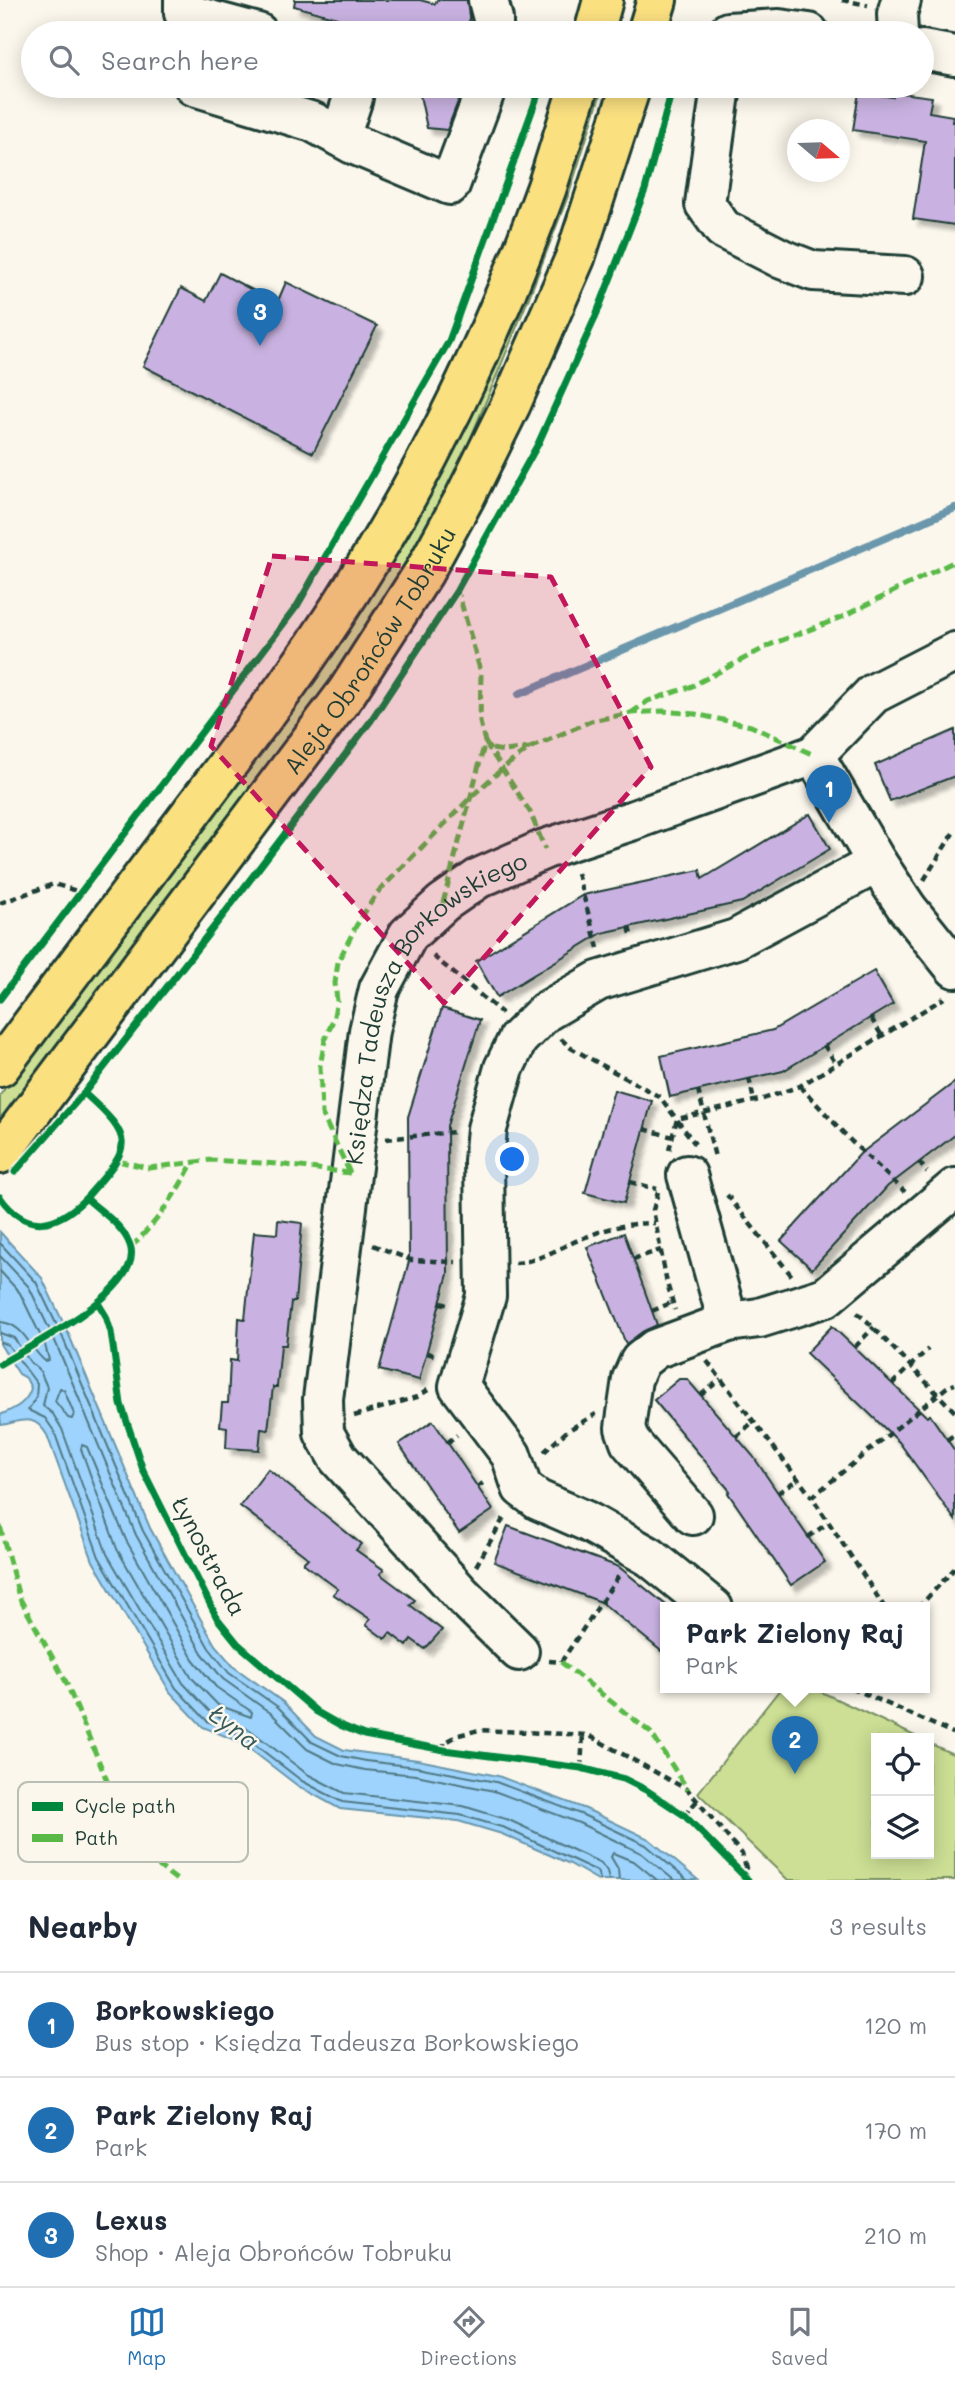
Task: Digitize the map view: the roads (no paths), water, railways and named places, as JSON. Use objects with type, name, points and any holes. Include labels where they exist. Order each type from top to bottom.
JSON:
[{"type":"main road","points":[[597,21],[603,0]]},
{"type":"main road","points":[[651,21],[657,0]]},
{"type":"main road","name":"Aleja Obrońców Tobruku","points":[[0,1068],[299,669],[382,541],[455,404],[498,308],[546,187],[575,98]]},
{"type":"main road","name":"Aleja Obrońców Tobruku","points":[[1,1154],[347,692],[424,572],[511,404],[576,258],[627,98]]},
{"type":"street","points":[[184,0],[184,13],[214,21]]},
{"type":"street","points":[[488,0],[493,21]]},
{"type":"street","points":[[897,21],[901,0]]},
{"type":"street","points":[[934,52],[955,56]]},
{"type":"street","points":[[234,98],[313,122],[340,137],[450,185],[483,98]]},
{"type":"street","points":[[340,137],[353,98]]},
{"type":"street","points":[[719,98],[705,204],[723,229],[782,259],[813,271],[905,276]]},
{"type":"street","points":[[954,980],[877,863],[814,755],[873,694],[955,652]]},
{"type":"street","name":"Księdza Tadeusza Borkowskiego","points":[[519,1651],[461,1594],[338,1458],[324,1433],[323,1399],[369,1031],[379,989],[408,935],[443,902],[480,878],[545,849],[635,820],[814,755]]},
{"type":"street","points":[[706,1602],[650,1556],[586,1521],[538,1500],[522,1488],[511,1455],[459,1386],[486,1296],[484,1161],[487,1129],[503,1068],[518,1039],[545,1012],[598,981],[736,939],[877,863]]},
{"type":"street","points":[[681,1170],[728,1322]]},
{"type":"street","points":[[693,1515],[630,1442],[625,1428],[632,1379],[640,1361],[655,1349],[728,1322],[759,1318],[820,1298],[955,1188]]},
{"type":"water","name":"Łyna","points":[[0,1232],[42,1278],[69,1335],[150,1528],[215,1645],[234,1667],[283,1702],[316,1736],[344,1750],[418,1760],[498,1776],[586,1809],[649,1839],[698,1880],[598,1880],[570,1864],[502,1834],[458,1821],[340,1809],[298,1786],[242,1743],[203,1727],[170,1692],[93,1561],[47,1435],[33,1421],[1,1425],[0,1415],[23,1402],[31,1388],[0,1344]]},
{"type":"waterway","points":[[519,694],[955,508]]},
{"type":"place","name":"Lexus","points":[[260,346]]},
{"type":"place","name":"Borkowskiego","points":[[829,823]]},
{"type":"place","name":"Park Zielony Raj","points":[[795,1774]]}]
